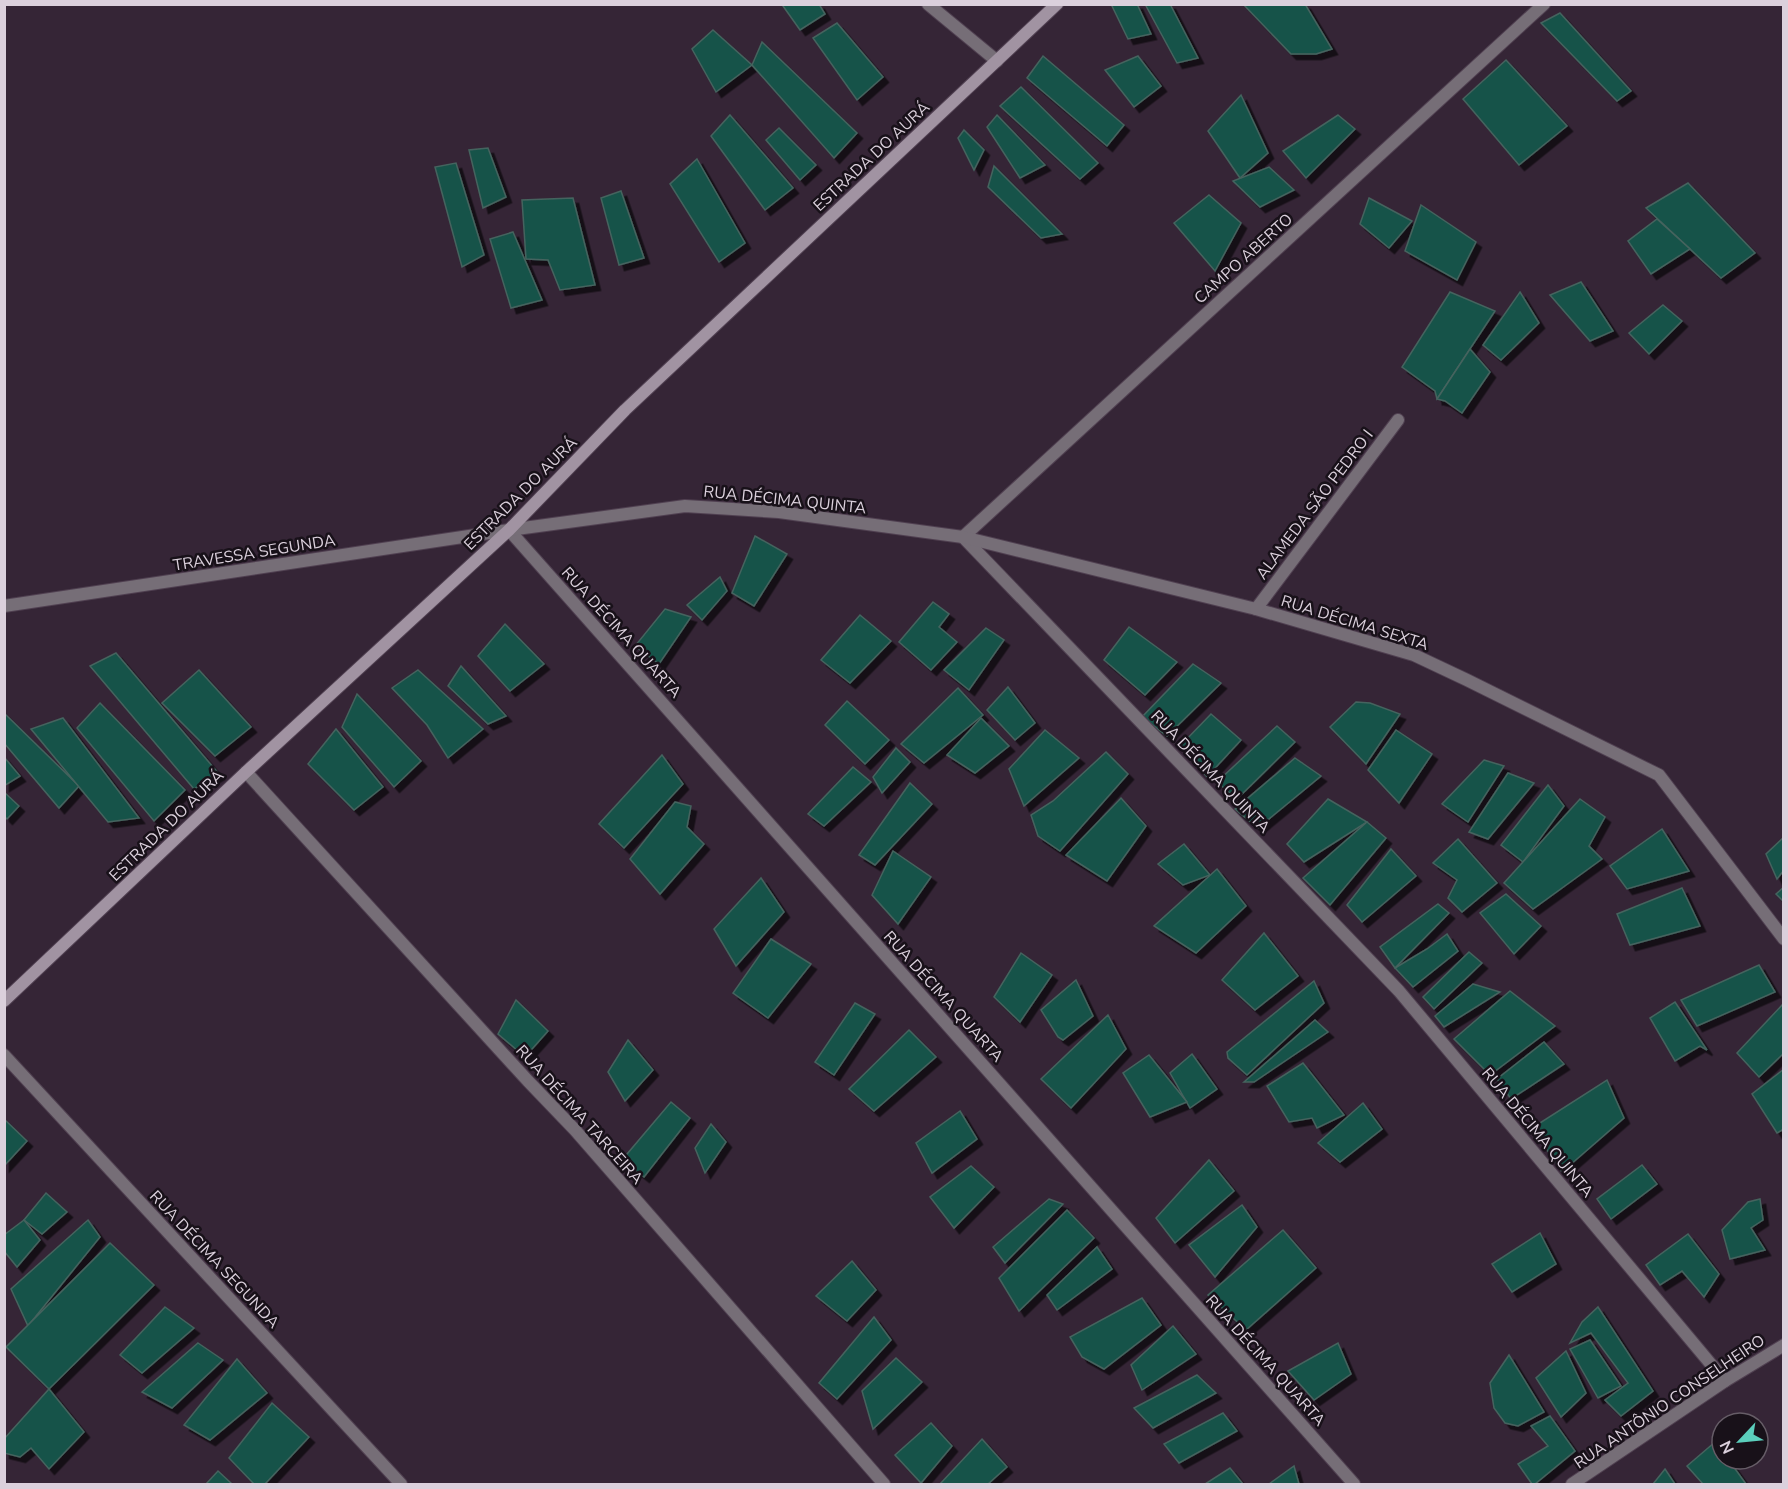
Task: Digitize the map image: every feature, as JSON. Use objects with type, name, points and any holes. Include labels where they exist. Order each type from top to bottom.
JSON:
[{"type":"street","points":[[928,4],[997,61]]},
{"type":"street","name":"ESTRADA DO AURÁ","points":[[4,1001],[246,772],[509,530],[633,402],[1057,4]]},
{"type":"street","name":"CAMPO ABERTO","points":[[963,537],[1544,4]]},
{"type":"street","name":"ALAMEDA SÃO PEDRO I","points":[[1256,609],[1398,420]]},
{"type":"street","name":"RUA DÉCIMA QUINTA","points":[[509,530],[685,506],[779,512],[963,537],[1399,991],[1725,1382]]},
{"type":"street","name":"TRAVESSA SEGUNDA","points":[[4,606],[509,530]]},
{"type":"street","name":"RUA DÉCIMA QUARTA","points":[[509,530],[1354,1485]]},
{"type":"street","name":"RUA DÉCIMA SEXTA","points":[[963,537],[1256,609],[1414,655],[1467,680],[1659,775],[1784,939]]},
{"type":"street","name":"RUA DÉCIMA TARCEIRA","points":[[246,772],[575,1130],[884,1485]]},
{"type":"street","name":"RUA DÉCIMA SEGUNDA","points":[[4,1055],[401,1485]]},
{"type":"street","name":"RUA ANTÔNIO CONSELHEIRO","points":[[1572,1485],[1784,1345]]},
{"type":"building","points":[[785,4],[819,4],[825,14],[800,30],[783,6]]},
{"type":"building","points":[[1111,4],[1137,4],[1151,34],[1128,39]]},
{"type":"building","points":[[1145,4],[1170,4],[1198,58],[1177,63]]},
{"type":"building","points":[[1243,4],[1305,4],[1332,49],[1316,54],[1291,54]]},
{"type":"building","points":[[1560,13],[1631,91],[1617,101],[1541,23]]},
{"type":"building","points":[[837,23],[883,77],[857,100],[813,38]]},
{"type":"building","points":[[713,30],[752,65],[716,92],[692,49]]},
{"type":"building","points":[[762,42],[857,133],[834,158],[752,65]]},
{"type":"building","points":[[1043,56],[1124,125],[1107,146],[1027,78]]},
{"type":"building","points":[[1138,56],[1161,86],[1134,107],[1105,70]]},
{"type":"building","points":[[1506,60],[1567,126],[1519,165],[1463,99]]},
{"type":"building","points":[[1021,87],[1098,163],[1080,179],[1000,106]]},
{"type":"building","points":[[1241,95],[1268,153],[1240,178],[1208,131]]},
{"type":"building","points":[[730,115],[793,188],[765,210],[711,136]]},
{"type":"building","points":[[997,115],[1045,165],[1020,178],[987,127]]},
{"type":"building","points":[[1338,115],[1355,129],[1306,178],[1283,151]]},
{"type":"building","points":[[779,128],[816,165],[800,180],[766,140]]},
{"type":"building","points":[[964,130],[984,150],[974,170],[958,138]]},
{"type":"building","points":[[488,148],[506,197],[483,208],[469,150]]},
{"type":"building","points":[[697,159],[745,243],[719,262],[670,184]]},
{"type":"building","points":[[456,163],[484,255],[462,267],[435,167]]},
{"type":"building","points":[[994,166],[1062,234],[1041,238],[988,187]]},
{"type":"building","points":[[1269,167],[1294,190],[1260,207],[1233,181]]},
{"type":"building","points":[[1688,183],[1755,253],[1721,278],[1646,208]]},
{"type":"building","points":[[621,191],[644,258],[619,265],[601,198]]},
{"type":"building","points":[[1209,195],[1241,223],[1215,271],[1174,223]]},
{"type":"building","points":[[573,198],[595,285],[560,290],[548,260],[526,259],[522,200]]},
{"type":"building","points":[[1369,198],[1412,221],[1389,248],[1360,224]]},
{"type":"building","points":[[1421,205],[1476,242],[1457,280],[1405,251]]},
{"type":"building","points":[[1657,219],[1690,249],[1651,274],[1628,241]]},
{"type":"building","points":[[513,232],[542,300],[511,308],[490,239]]},
{"type":"building","points":[[1581,282],[1613,331],[1590,341],[1550,295]]},
{"type":"building","points":[[1450,292],[1495,311],[1437,399],[1435,391],[1402,367]]},
{"type":"building","points":[[1520,292],[1539,323],[1501,360],[1483,345]]},
{"type":"building","points":[[1663,305],[1682,321],[1649,354],[1629,333]]},
{"type":"building","points":[[1470,349],[1490,372],[1462,413],[1445,401],[1437,399]]},
{"type":"building","points":[[755,536],[787,554],[754,606],[732,593]]},
{"type":"building","points":[[720,577],[727,591],[702,620],[687,605]]},
{"type":"building","points":[[933,602],[949,614],[939,627],[957,642],[931,670],[899,642]]},
{"type":"building","points":[[665,609],[691,617],[659,664],[635,646]]},
{"type":"building","points":[[860,615],[891,641],[850,683],[821,660]]},
{"type":"building","points":[[505,624],[544,664],[510,691],[478,656]]},
{"type":"building","points":[[1129,627],[1177,662],[1145,695],[1104,660]]},
{"type":"building","points":[[986,628],[1004,640],[969,690],[944,670]]},
{"type":"building","points":[[116,653],[219,774],[194,789],[90,666]]},
{"type":"building","points":[[1193,664],[1221,683],[1167,736],[1142,717]]},
{"type":"building","points":[[461,666],[506,716],[488,724],[448,686]]},
{"type":"building","points":[[199,670],[251,727],[215,756],[162,703]]},
{"type":"building","points":[[418,670],[483,729],[448,758],[427,725],[392,688]]},
{"type":"building","points":[[1008,687],[1035,723],[1015,740],[987,710]]},
{"type":"building","points":[[958,688],[983,715],[924,763],[901,744]]},
{"type":"building","points":[[357,694],[421,761],[394,787],[342,727]]},
{"type":"building","points":[[847,701],[889,740],[865,764],[825,725]]},
{"type":"building","points":[[1356,702],[1370,703],[1400,714],[1366,764],[1330,727]]},
{"type":"building","points":[[100,703],[185,790],[154,821],[77,728]]},
{"type":"building","points":[[4,713],[79,786],[59,808],[4,743]]},
{"type":"building","points":[[1211,714],[1241,740],[1207,777],[1180,746]]},
{"type":"building","points":[[63,718],[139,818],[108,822],[31,729]]},
{"type":"building","points":[[981,718],[1009,746],[975,773],[947,755]]},
{"type":"building","points":[[1277,726],[1295,742],[1237,799],[1217,782]]},
{"type":"building","points":[[336,729],[383,787],[354,810],[308,764]]},
{"type":"building","points":[[1045,730],[1079,758],[1024,806],[1009,769]]},
{"type":"building","points":[[1396,730],[1432,754],[1399,803],[1368,770]]},
{"type":"building","points":[[896,748],[910,762],[882,793],[873,777]]},
{"type":"building","points":[[1106,752],[1128,774],[1060,851],[1038,836],[1031,815],[1053,801]]},
{"type":"building","points":[[662,755],[683,784],[624,848],[599,824]]},
{"type":"building","points":[[4,757],[20,776],[4,786]]},
{"type":"building","points":[[1295,758],[1321,776],[1258,828],[1235,809]]},
{"type":"building","points":[[1484,760],[1504,766],[1468,822],[1442,804]]},
{"type":"building","points":[[853,767],[871,782],[824,826],[808,814]]},
{"type":"building","points":[[1508,773],[1534,783],[1488,839],[1469,832]]},
{"type":"building","points":[[910,783],[932,804],[875,865],[859,855]]},
{"type":"building","points":[[1548,785],[1564,806],[1523,862],[1501,845]]},
{"type":"building","points":[[4,792],[19,806],[7,819],[4,816]]},
{"type":"building","points":[[1121,798],[1146,826],[1107,881],[1066,855]]},
{"type":"building","points":[[1328,799],[1367,822],[1304,862],[1287,844]]},
{"type":"building","points":[[1580,799],[1605,817],[1589,846],[1602,859],[1533,909],[1504,883]]},
{"type":"building","points":[[675,802],[691,806],[687,827],[704,844],[660,894],[630,859]]},
{"type":"building","points":[[1367,822],[1386,838],[1330,905],[1303,878]]},
{"type":"building","points":[[1662,829],[1689,871],[1627,889],[1610,866]]},
{"type":"building","points":[[1784,837],[1784,870],[1777,879],[1766,854]]},
{"type":"building","points":[[1458,839],[1497,883],[1462,912],[1448,898],[1457,880],[1433,863]]},
{"type":"building","points":[[1184,844],[1210,875],[1183,885],[1158,864]]},
{"type":"building","points":[[1391,849],[1416,876],[1362,922],[1347,905]]},
{"type":"building","points":[[893,851],[931,877],[898,924],[872,895]]},
{"type":"building","points":[[1217,869],[1246,906],[1196,953],[1154,926]]},
{"type":"building","points":[[761,878],[784,912],[736,966],[714,929]]},
{"type":"building","points":[[1784,887],[1784,902],[1776,894]]},
{"type":"building","points":[[1682,888],[1700,926],[1630,945],[1617,914]]},
{"type":"building","points":[[1506,894],[1541,926],[1514,954],[1480,913]]},
{"type":"building","points":[[1438,904],[1449,913],[1395,968],[1380,947]]},
{"type":"building","points":[[1264,933],[1298,976],[1255,1010],[1222,980]]},
{"type":"building","points":[[1447,934],[1458,951],[1413,987],[1395,968]]},
{"type":"building","points":[[771,939],[811,964],[768,1018],[733,993]]},
{"type":"building","points":[[1469,952],[1482,963],[1434,1009],[1423,997]]},
{"type":"building","points":[[1021,953],[1052,975],[1020,1022],[994,997]]},
{"type":"building","points":[[1759,965],[1775,992],[1697,1026],[1681,1000]]},
{"type":"building","points":[[1076,980],[1093,1016],[1063,1040],[1058,1037],[1041,1010]]},
{"type":"building","points":[[1314,981],[1324,1003],[1247,1075],[1228,1058],[1227,1052]]},
{"type":"building","points":[[1473,984],[1500,992],[1444,1027],[1435,1016]]},
{"type":"building","points":[[1510,991],[1555,1026],[1490,1075],[1454,1039]]},
{"type":"building","points":[[516,1000],[548,1031],[525,1057],[498,1034]]},
{"type":"building","points":[[1675,1002],[1707,1050],[1700,1046],[1675,1061],[1650,1018]]},
{"type":"building","points":[[855,1003],[875,1014],[834,1075],[815,1062]]},
{"type":"building","points":[[1784,1003],[1784,1053],[1759,1077],[1737,1053]]},
{"type":"building","points":[[1108,1015],[1126,1049],[1071,1108],[1041,1079]]},
{"type":"building","points":[[1315,1020],[1328,1032],[1254,1082],[1244,1082]]},
{"type":"building","points":[[909,1030],[936,1057],[874,1111],[849,1089]]},
{"type":"building","points":[[628,1040],[653,1070],[625,1101],[608,1072]]},
{"type":"building","points":[[1544,1042],[1564,1064],[1511,1099],[1497,1079]]},
{"type":"building","points":[[1192,1054],[1217,1089],[1190,1108],[1170,1073]]},
{"type":"building","points":[[1149,1055],[1187,1102],[1150,1117],[1123,1073]]},
{"type":"building","points":[[1303,1063],[1344,1115],[1317,1128],[1312,1118],[1289,1122],[1267,1086]]},
{"type":"building","points":[[1784,1069],[1784,1129],[1777,1133],[1752,1094]]},
{"type":"building","points":[[1607,1080],[1624,1118],[1562,1172],[1532,1128]]},
{"type":"building","points":[[671,1102],[690,1118],[644,1177],[622,1160]]},
{"type":"building","points":[[1363,1103],[1382,1129],[1340,1162],[1318,1143]]},
{"type":"building","points":[[960,1111],[977,1139],[932,1173],[916,1143]]},
{"type":"building","points":[[4,1119],[27,1141],[4,1166]]},
{"type":"building","points":[[711,1124],[726,1142],[705,1173],[695,1148]]},
{"type":"building","points":[[1209,1160],[1234,1191],[1175,1243],[1156,1218]]},
{"type":"building","points":[[1642,1165],[1657,1184],[1611,1219],[1597,1199]]},
{"type":"building","points":[[971,1166],[994,1187],[954,1228],[930,1197]]},
{"type":"building","points":[[46,1193],[67,1212],[42,1234],[24,1220]]},
{"type":"building","points":[[1049,1199],[1063,1204],[1005,1263],[993,1247]]},
{"type":"building","points":[[1760,1199],[1763,1220],[1751,1228],[1765,1250],[1730,1259],[1722,1230],[1748,1202]]},
{"type":"building","points":[[1242,1205],[1257,1227],[1215,1277],[1189,1245]]},
{"type":"building","points":[[1067,1210],[1094,1238],[1019,1311],[999,1278]]},
{"type":"building","points":[[24,1220],[40,1240],[17,1267],[4,1251],[4,1235]]},
{"type":"building","points":[[88,1220],[100,1237],[28,1326],[11,1289]]},
{"type":"building","points":[[1283,1230],[1316,1268],[1246,1330],[1208,1295]]},
{"type":"building","points":[[1540,1233],[1556,1264],[1512,1292],[1492,1264]]},
{"type":"building","points":[[1688,1234],[1719,1274],[1704,1297],[1682,1271],[1660,1285],[1646,1265]]},
{"type":"building","points":[[110,1243],[154,1285],[49,1389],[6,1347]]},
{"type":"building","points":[[1097,1247],[1112,1269],[1057,1310],[1047,1295]]},
{"type":"building","points":[[852,1261],[876,1290],[847,1321],[816,1296]]},
{"type":"building","points":[[1142,1298],[1161,1325],[1104,1369],[1082,1357],[1070,1337]]},
{"type":"building","points":[[165,1307],[194,1328],[142,1373],[120,1355]]},
{"type":"building","points":[[1598,1307],[1653,1391],[1621,1416],[1605,1400],[1628,1383],[1591,1333],[1570,1343],[1582,1322]]},
{"type":"building","points":[[874,1317],[891,1340],[837,1399],[819,1383]]},
{"type":"building","points":[[1173,1326],[1196,1354],[1142,1390],[1131,1365]]},
{"type":"building","points":[[1590,1340],[1621,1386],[1598,1398],[1570,1349]]},
{"type":"building","points":[[198,1343],[223,1360],[172,1408],[142,1392]]},
{"type":"building","points":[[1338,1343],[1351,1374],[1314,1400],[1288,1371]]},
{"type":"building","points":[[1566,1351],[1586,1393],[1561,1417],[1536,1378]]},
{"type":"building","points":[[1509,1355],[1544,1412],[1518,1426],[1505,1423],[1494,1408],[1490,1383]]},
{"type":"building","points":[[896,1358],[922,1382],[873,1429],[862,1391]]},
{"type":"building","points":[[237,1359],[267,1393],[210,1440],[184,1425]]},
{"type":"building","points":[[1197,1375],[1216,1393],[1153,1428],[1134,1408]]},
{"type":"building","points":[[49,1389],[84,1432],[49,1469],[31,1448],[20,1457],[4,1453],[4,1439]]},
{"type":"building","points":[[272,1403],[309,1437],[265,1484],[254,1484],[229,1458]]},
{"type":"building","points":[[1223,1413],[1237,1431],[1179,1463],[1164,1444]]},
{"type":"building","points":[[1550,1416],[1575,1451],[1535,1484],[1532,1484],[1518,1464],[1548,1446],[1531,1426]]},
{"type":"building","points":[[931,1423],[952,1446],[921,1483],[895,1455]]},
{"type":"building","points":[[982,1439],[1007,1467],[988,1484],[940,1484]]},
{"type":"building","points":[[1710,1446],[1710,1471],[1737,1471],[1746,1484],[1703,1484],[1687,1466]]},
{"type":"building","points":[[1294,1466],[1299,1484],[1269,1484]]},
{"type":"building","points":[[1230,1468],[1243,1484],[1205,1484]]},
{"type":"building","points":[[1665,1469],[1675,1484],[1653,1484]]},
{"type":"building","points":[[218,1471],[232,1484],[206,1484]]}]
